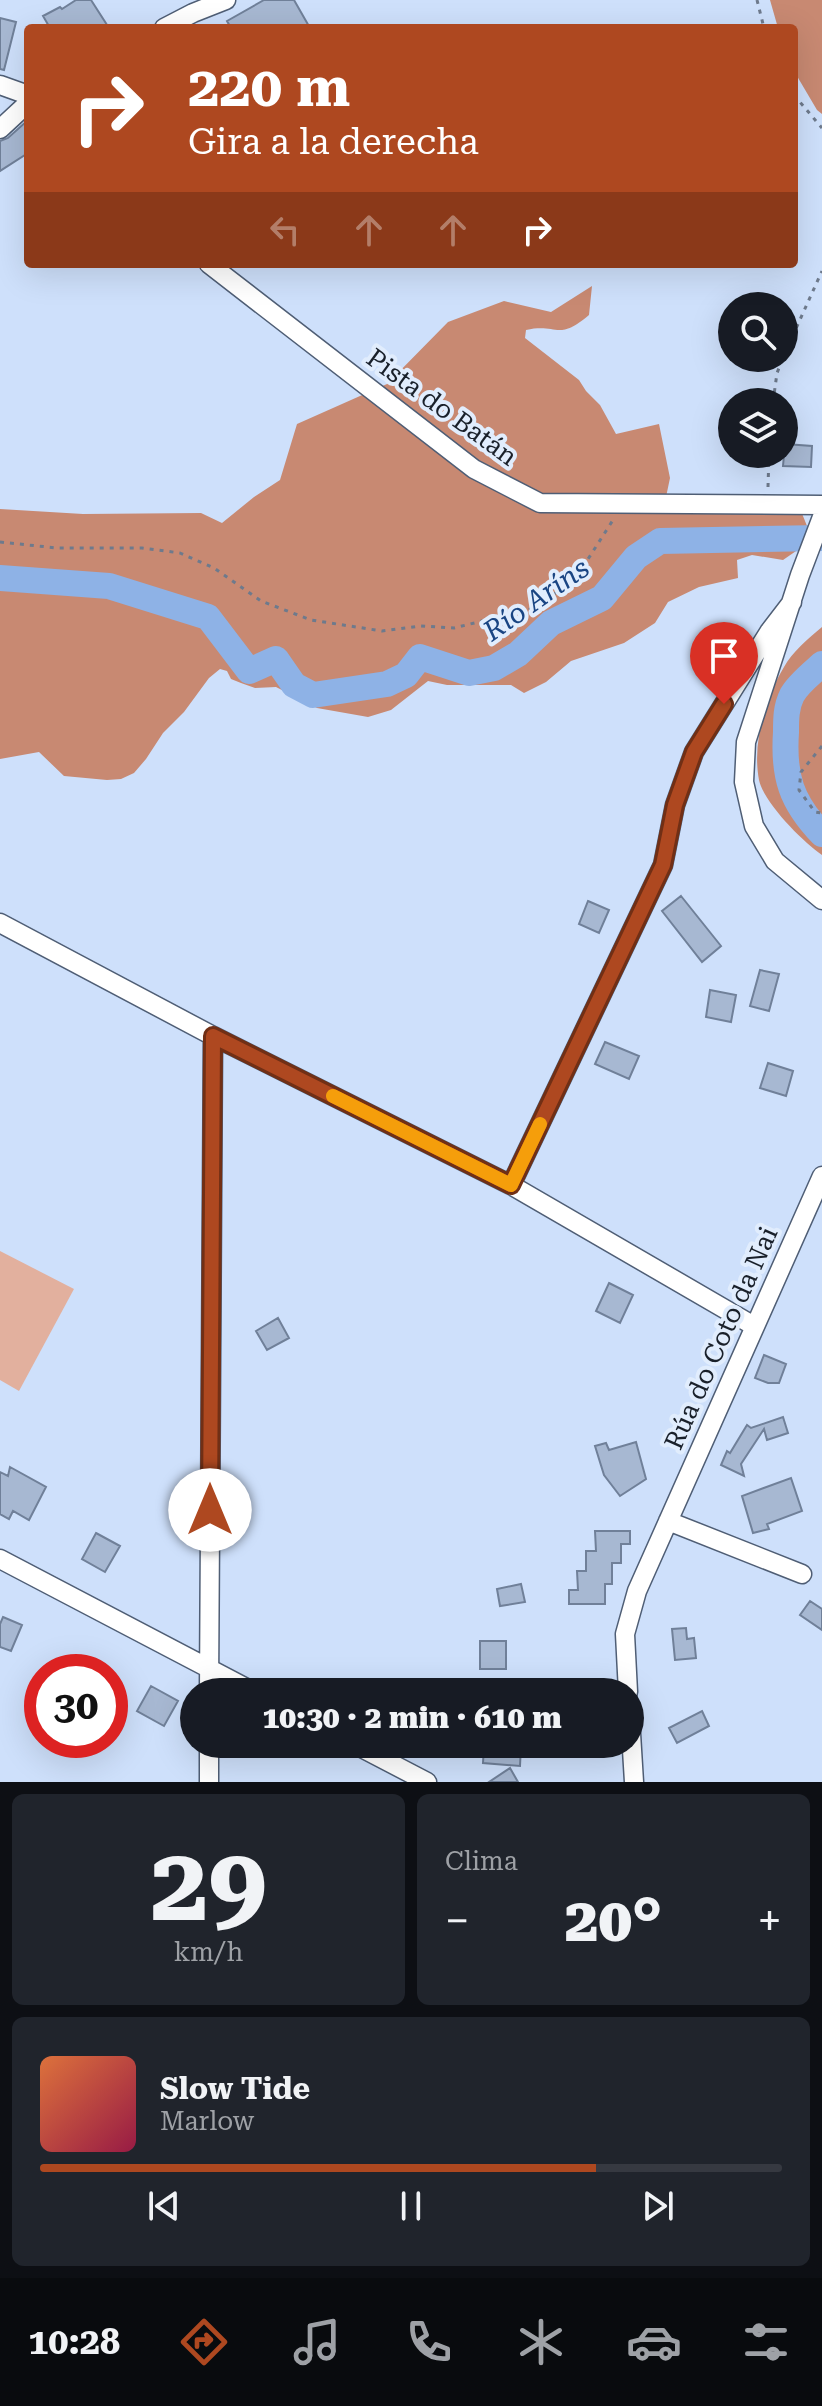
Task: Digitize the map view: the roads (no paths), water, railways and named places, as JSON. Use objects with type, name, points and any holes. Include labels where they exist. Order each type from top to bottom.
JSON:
[{"type":"street","points":[[172,24],[226,0]]},
{"type":"street","points":[[0,85],[24,94]]},
{"type":"street","points":[[0,129],[24,107]]},
{"type":"street","name":"Pista do Batán","points":[[214,268],[474,469],[540,503],[822,505]]},
{"type":"street","points":[[820,521],[746,742],[744,782],[754,826],[775,861],[822,900]]},
{"type":"street","points":[[511,1185],[663,865],[675,805],[694,752],[769,632],[792,602]]},
{"type":"street","points":[[0,923],[213,1036],[511,1185],[754,1326]]},
{"type":"street","points":[[209,1678],[213,1036]]},
{"type":"street","name":"Rúa do Coto da Nai","points":[[627,1678],[625,1634],[637,1591],[822,1176]]},
{"type":"street","points":[[668,1521],[802,1574]]},
{"type":"street","points":[[0,1559],[228,1678]]},
{"type":"street","points":[[209,1758],[209,1782]]},
{"type":"street","points":[[381,1758],[427,1782]]},
{"type":"street","points":[[633,1758],[634,1782]]},
{"type":"waterway","name":"Río Aríns","points":[[0,578],[109,586],[208,617],[249,671],[276,659],[294,685],[313,695],[387,684],[406,675],[420,657],[469,673],[494,668],[518,654],[551,623],[602,598],[636,557],[660,541],[822,538]]},
{"type":"waterway","name":"Río Aríns","points":[[822,664],[792,695],[787,713],[785,748],[791,788],[803,811],[822,834]]}]
